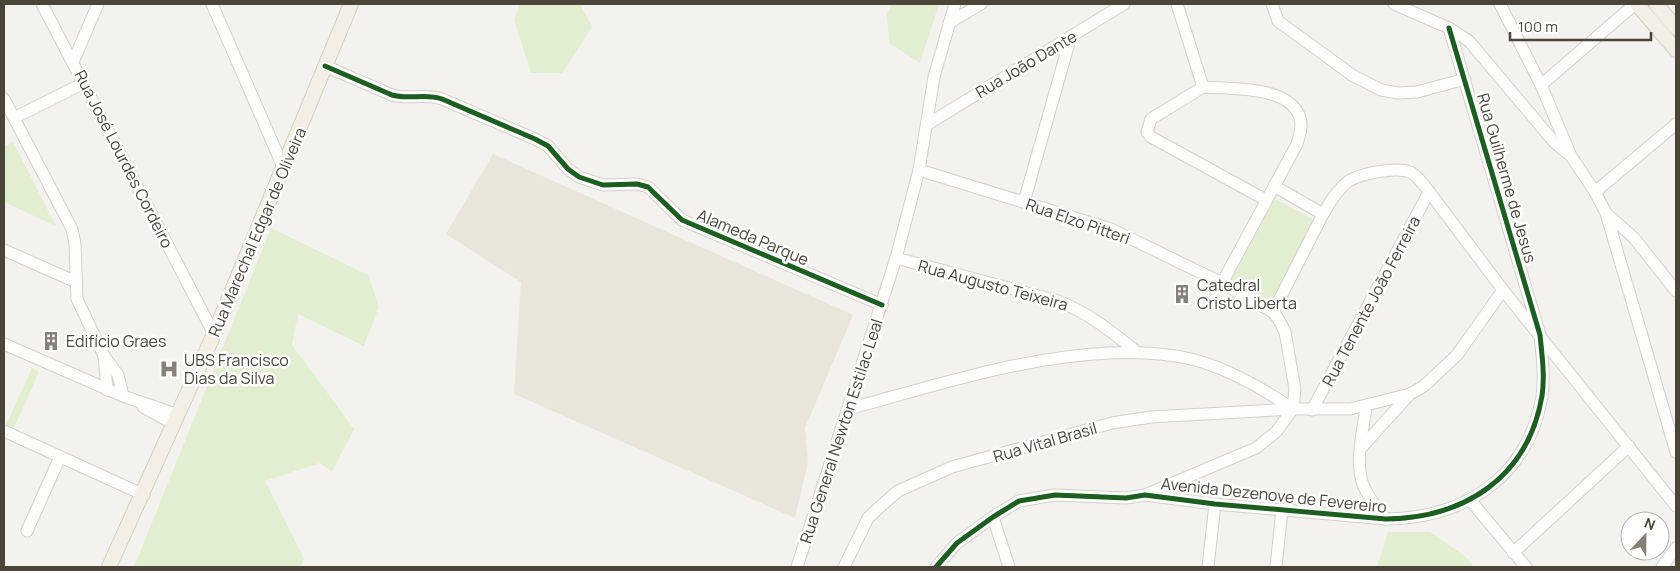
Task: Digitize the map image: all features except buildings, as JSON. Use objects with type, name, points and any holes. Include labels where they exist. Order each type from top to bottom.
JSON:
[{"type":"main road","name":"Rua Marechal Edgar de Oliveira","points":[[109,567],[144,495],[221,319],[351,4]]},
{"type":"main road","points":[[1636,4],[1676,50]]},
{"type":"main road","points":[[1656,4],[1676,28]]},
{"type":"street","name":"Rua José Lourdes Cordeiro","points":[[42,4],[214,334]]},
{"type":"street","points":[[73,62],[98,4]]},
{"type":"street","points":[[212,4],[284,169]]},
{"type":"street","name":"Rua General Newton Estilac Leal","points":[[797,567],[896,258],[919,170],[928,124],[934,77],[955,4]]},
{"type":"street","points":[[949,23],[980,4]]},
{"type":"street","name":"Rua João Dante","points":[[928,124],[1124,4]]},
{"type":"street","points":[[1177,4],[1203,87]]},
{"type":"street","points":[[1272,4],[1278,21],[1352,75],[1373,86],[1398,93],[1417,92],[1465,80]]},
{"type":"street","points":[[1394,4],[1449,28],[1473,45],[1554,142],[1571,156]]},
{"type":"street","points":[[1500,4],[1541,85],[1571,156],[1596,192],[1606,213],[1676,452]]},
{"type":"street","points":[[1541,85],[1636,4]]},
{"type":"street","name":"Rua Guilherme de Jesus","points":[[1449,28],[1540,335]]},
{"type":"street","points":[[1024,202],[1071,36]]},
{"type":"street","name":"Alameda Parque","points":[[325,66],[398,96],[427,95],[442,99],[535,139],[548,146],[568,169],[586,180],[603,184],[637,184],[648,187],[682,220],[882,305]]},
{"type":"street","points":[[14,118],[84,83]]},
{"type":"street","points":[[1222,283],[1297,144],[1301,129],[1300,118],[1296,109],[1289,101],[1268,93],[1203,87],[1151,119],[1147,132],[1151,138],[1266,200]]},
{"type":"street","points":[[4,99],[72,229],[75,244],[77,299],[104,356],[118,375],[128,398]]},
{"type":"street","points":[[1596,192],[1676,124]]},
{"type":"street","name":"Rua Elzo Pitteri","points":[[919,170],[1111,229],[1222,283],[1273,312]]},
{"type":"street","points":[[1146,495],[1256,448],[1276,432],[1293,409],[1295,389],[1294,373],[1285,332],[1273,312],[1332,198],[1348,182],[1365,175],[1401,170],[1418,178],[1503,290],[1676,506]]},
{"type":"street","points":[[1274,186],[1323,214]]},
{"type":"street","name":"Rua Tenente João Ferreira","points":[[1312,410],[1429,192]]},
{"type":"street","points":[[1606,213],[1634,238],[1676,291]]},
{"type":"street","points":[[4,250],[76,282]]},
{"type":"street","name":"Rua Augusto Teixeira","points":[[896,258],[1077,308],[1100,322],[1137,352]]},
{"type":"street","points":[[1362,448],[1393,416],[1410,394],[1424,386],[1457,355],[1503,290]]},
{"type":"street","points":[[205,316],[221,319]]},
{"type":"street","name":"Avenida Dezenove de Fevereiro","points":[[936,567],[957,543],[1019,501],[1055,495],[1126,498],[1146,495],[1215,504],[1386,519],[1410,519],[1432,515],[1470,500],[1496,481],[1515,462],[1532,431],[1542,395],[1544,375],[1540,335]]},
{"type":"street","points":[[4,344],[176,420]]},
{"type":"street","points":[[848,409],[980,374],[1014,367],[1073,357],[1137,352],[1192,359],[1222,370],[1267,391],[1293,409]]},
{"type":"street","points":[[104,356],[107,390]]},
{"type":"street","name":"Rua Vital Brasil","points":[[844,567],[868,518],[882,504],[898,491],[952,467],[1112,423],[1151,417],[1366,407],[1410,394]]},
{"type":"street","points":[[1366,407],[1361,481],[1368,496],[1386,519]]},
{"type":"street","points":[[4,431],[144,495]]},
{"type":"street","points":[[1514,553],[1629,446]]},
{"type":"street","points":[[27,531],[60,457]]},
{"type":"street","points":[[1470,500],[1526,567]]},
{"type":"street","points":[[1208,567],[1215,504]]},
{"type":"street","points":[[1276,567],[1282,509]]},
{"type":"street","points":[[993,517],[1009,567]]},
{"type":"street","points":[[1662,567],[1676,548]]},
{"type":"shaded area","points":[[493,154],[853,315],[805,428],[808,462],[795,518],[514,394],[521,282],[446,234]]},
{"type":"green space","points":[[520,4],[580,4],[592,27],[562,73],[531,73],[514,20]]},
{"type":"green space","points":[[892,4],[939,4],[920,63],[889,43],[887,14]]},
{"type":"green space","points":[[13,142],[56,226],[4,202],[4,147]]},
{"type":"green space","points":[[1275,199],[1313,219],[1270,305],[1230,282]]},
{"type":"green space","points":[[271,228],[368,275],[379,307],[364,346],[298,314],[292,345],[354,429],[332,472],[320,463],[265,481],[304,559],[300,567],[134,567]]},
{"type":"green space","points":[[32,368],[39,372],[14,428],[6,425]]},
{"type":"green space","points":[[1388,532],[1430,532],[1466,557],[1474,567],[1377,567]]},
{"type":"cycle path","points":[[936,567],[957,543],[1019,501],[1055,495],[1126,498],[1145,495],[1215,504],[1386,519],[1415,517],[1441,511],[1466,501],[1488,488],[1507,471],[1523,450],[1534,425],[1542,396],[1543,373],[1540,335],[1449,28]]},
{"type":"cycle path","points":[[325,66],[392,95],[436,97],[442,99],[535,139],[548,146],[568,169],[579,177],[603,185],[637,184],[648,187],[682,220],[882,305]]},
{"type":"place","name":"Catedral Cristo Liberta","points":[[1182,294]]},
{"type":"place","name":"Edifício Graes","points":[[51,341]]},
{"type":"place","name":"UBS Francisco Dias da Silva","points":[[169,369]]}]
